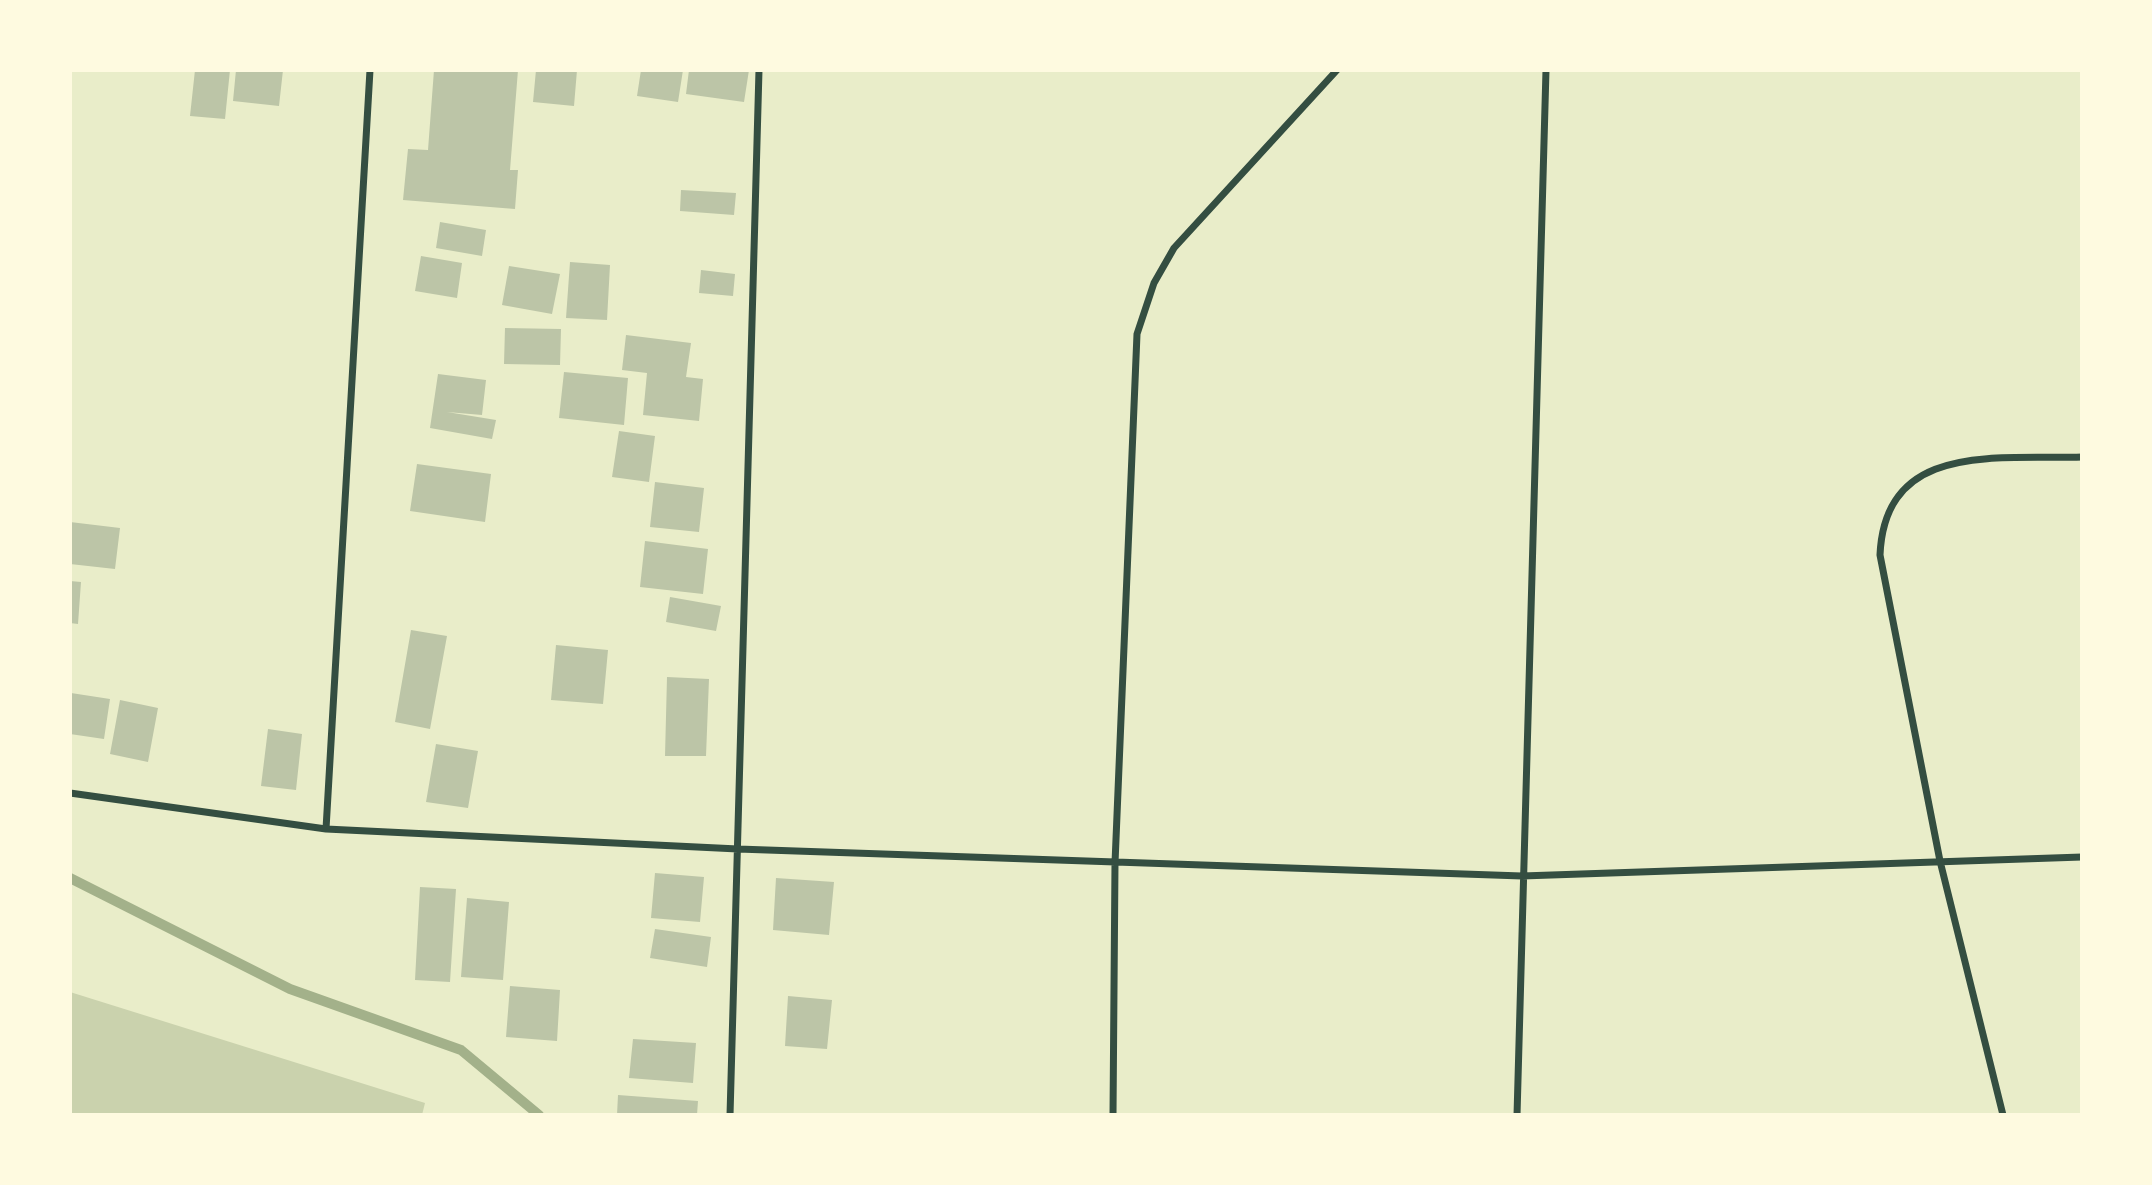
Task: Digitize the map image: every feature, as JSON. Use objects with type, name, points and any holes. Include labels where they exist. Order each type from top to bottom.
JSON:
[{"type":"street","points":[[326,829],[370,70]]},
{"type":"street","points":[[730,1115],[759,70]]},
{"type":"street","points":[[1114,1115],[1115,863],[1137,334],[1154,283],[1174,248],[1337,70]]},
{"type":"street","points":[[1517,1115],[1546,70]]},
{"type":"street","points":[[2003,1115],[1940,861],[1880,555],[1881,532],[1890,506],[1910,482],[1950,462],[2082,457]]},
{"type":"street","points":[[70,793],[326,829],[738,849],[1522,876],[2082,857]]},
{"type":"green space","points":[[70,992],[425,1103],[422,1115],[70,1115]]},
{"type":"building","points":[[195,70],[230,70],[225,119],[190,116]]},
{"type":"building","points":[[236,70],[283,70],[279,106],[233,101]]},
{"type":"building","points":[[434,70],[518,70],[510,170],[518,170],[515,209],[403,200],[408,149],[428,150]]},
{"type":"building","points":[[536,70],[577,70],[574,106],[533,102]]},
{"type":"building","points":[[641,70],[683,70],[678,102],[637,96]]},
{"type":"building","points":[[689,70],[749,70],[744,102],[686,94]]},
{"type":"building","points":[[681,190],[736,193],[734,215],[680,211]]},
{"type":"building","points":[[440,222],[486,230],[482,256],[436,248]]},
{"type":"building","points":[[421,256],[462,263],[457,298],[415,291]]},
{"type":"building","points":[[570,262],[610,265],[607,320],[566,318]]},
{"type":"building","points":[[509,266],[560,274],[552,314],[502,305]]},
{"type":"building","points":[[701,270],[735,274],[733,296],[699,293]]},
{"type":"building","points":[[505,328],[561,329],[560,365],[504,364]]},
{"type":"building","points":[[626,335],[691,343],[686,377],[703,379],[699,421],[643,415],[647,373],[622,370]]},
{"type":"building","points":[[564,372],[628,378],[624,425],[559,418]]},
{"type":"building","points":[[438,374],[486,380],[482,415],[447,412],[496,420],[492,439],[430,428]]},
{"type":"building","points":[[619,431],[655,436],[649,482],[612,477]]},
{"type":"building","points":[[417,464],[491,474],[485,522],[410,511]]},
{"type":"building","points":[[655,482],[704,488],[699,532],[650,527]]},
{"type":"building","points":[[70,522],[120,528],[115,569],[70,564]]},
{"type":"building","points":[[645,541],[708,549],[703,594],[640,587]]},
{"type":"building","points":[[70,581],[81,582],[78,624],[70,623]]},
{"type":"building","points":[[670,597],[721,606],[716,631],[666,622]]},
{"type":"building","points":[[411,630],[447,636],[430,729],[395,722]]},
{"type":"building","points":[[556,645],[608,650],[603,704],[551,700]]},
{"type":"building","points":[[667,677],[709,679],[706,756],[665,756]]},
{"type":"building","points":[[71,693],[110,699],[104,739],[70,734]]},
{"type":"building","points":[[120,700],[158,708],[148,762],[110,754]]},
{"type":"building","points":[[268,729],[302,734],[296,790],[261,786]]},
{"type":"building","points":[[436,744],[478,751],[468,808],[426,802]]},
{"type":"building","points":[[655,873],[704,877],[700,922],[651,918]]},
{"type":"building","points":[[776,878],[834,882],[829,935],[773,930]]},
{"type":"building","points":[[420,887],[456,889],[450,982],[415,980]]},
{"type":"building","points":[[467,898],[509,902],[503,980],[461,977]]},
{"type":"building","points":[[655,929],[711,937],[707,967],[650,958]]},
{"type":"building","points":[[510,986],[560,990],[557,1041],[506,1037]]},
{"type":"building","points":[[788,996],[832,1000],[827,1049],[785,1046]]},
{"type":"building","points":[[633,1039],[696,1043],[693,1083],[629,1078]]},
{"type":"building","points":[[618,1095],[698,1101],[697,1115],[617,1115]]},
{"type":"waterway","points":[[70,878],[290,989],[461,1050],[539,1115]]}]
